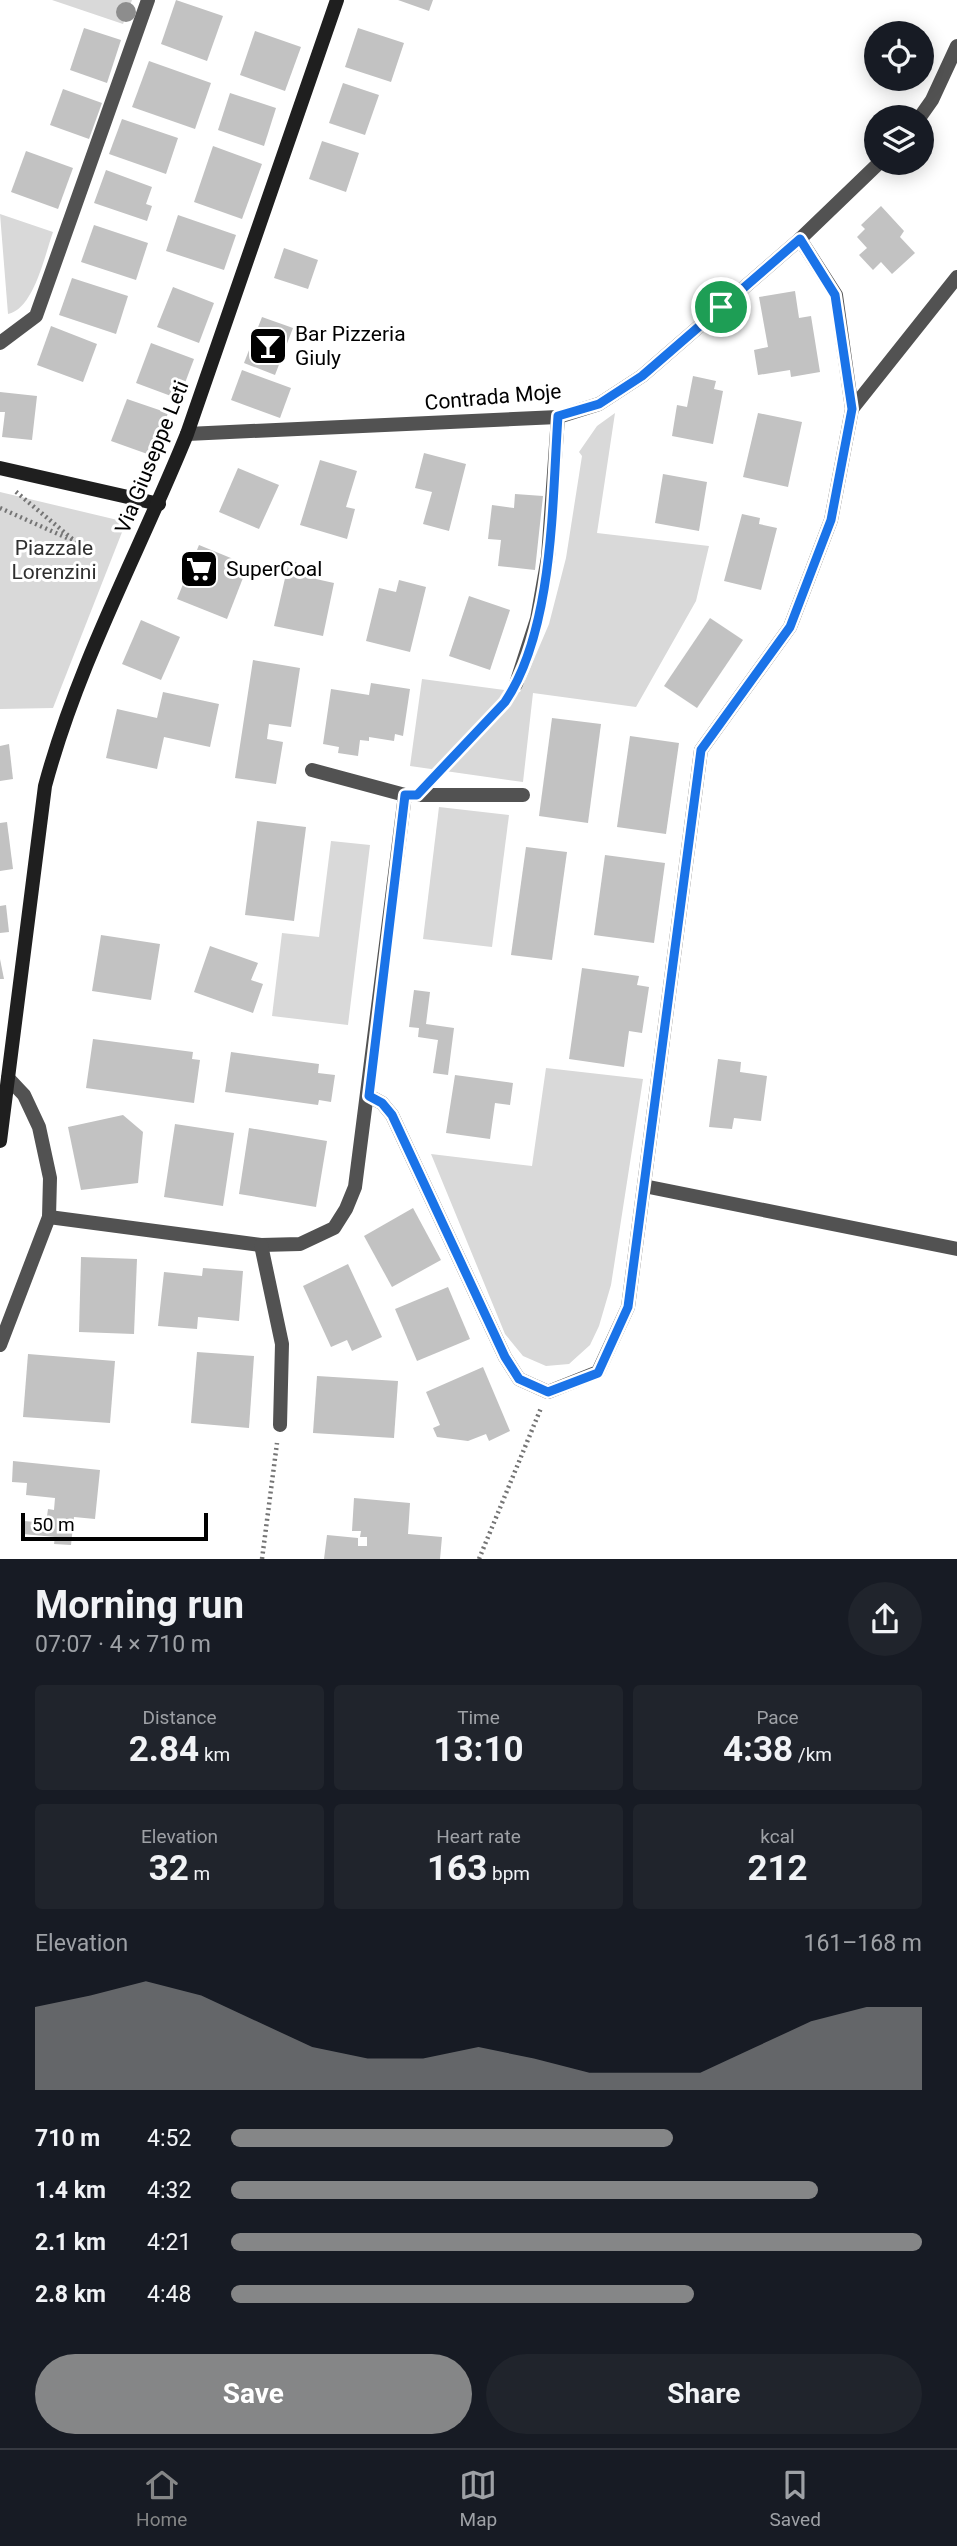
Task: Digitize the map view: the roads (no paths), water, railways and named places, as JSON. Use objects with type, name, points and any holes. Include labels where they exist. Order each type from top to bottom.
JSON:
[{"type":"main road","name":"Via Giuseppe Leti","points":[[0,1142],[45,786],[81,671],[159,503],[187,434],[335,1]]},
{"type":"main road","points":[[0,468],[159,503]]},
{"type":"street","points":[[0,343],[36,316],[148,0]]},
{"type":"street","points":[[928,105],[957,46]]},
{"type":"street","name":"Contrada Moje","points":[[187,434],[558,416],[599,404],[642,376],[800,239],[867,175]]},
{"type":"street","points":[[369,1096],[382,1103],[392,1115],[505,1357],[519,1379],[548,1392],[598,1373],[628,1307],[701,750],[790,627],[831,520],[852,409],[835,295],[800,239]]},
{"type":"street","points":[[852,409],[957,276]]},
{"type":"street","points":[[516,684],[537,619],[548,556],[558,416]]},
{"type":"street","points":[[312,770],[411,795],[523,796]]},
{"type":"street","points":[[49,1217],[261,1245],[300,1244],[334,1228],[355,1187],[411,795]]},
{"type":"street","points":[[0,1345],[49,1217],[50,1178],[39,1127],[24,1095],[8,1078]]},
{"type":"street","points":[[644,1186],[957,1249]]},
{"type":"street","points":[[261,1245],[282,1344],[280,1425]]},
{"type":"place","name":"Bar Pizzeria Giuly","points":[[268,346]]},
{"type":"place","name":"SuperCoal","points":[[199,569]]},
{"type":"park label","name":"Piazzale Lorenzini","points":[[54,560]]}]
